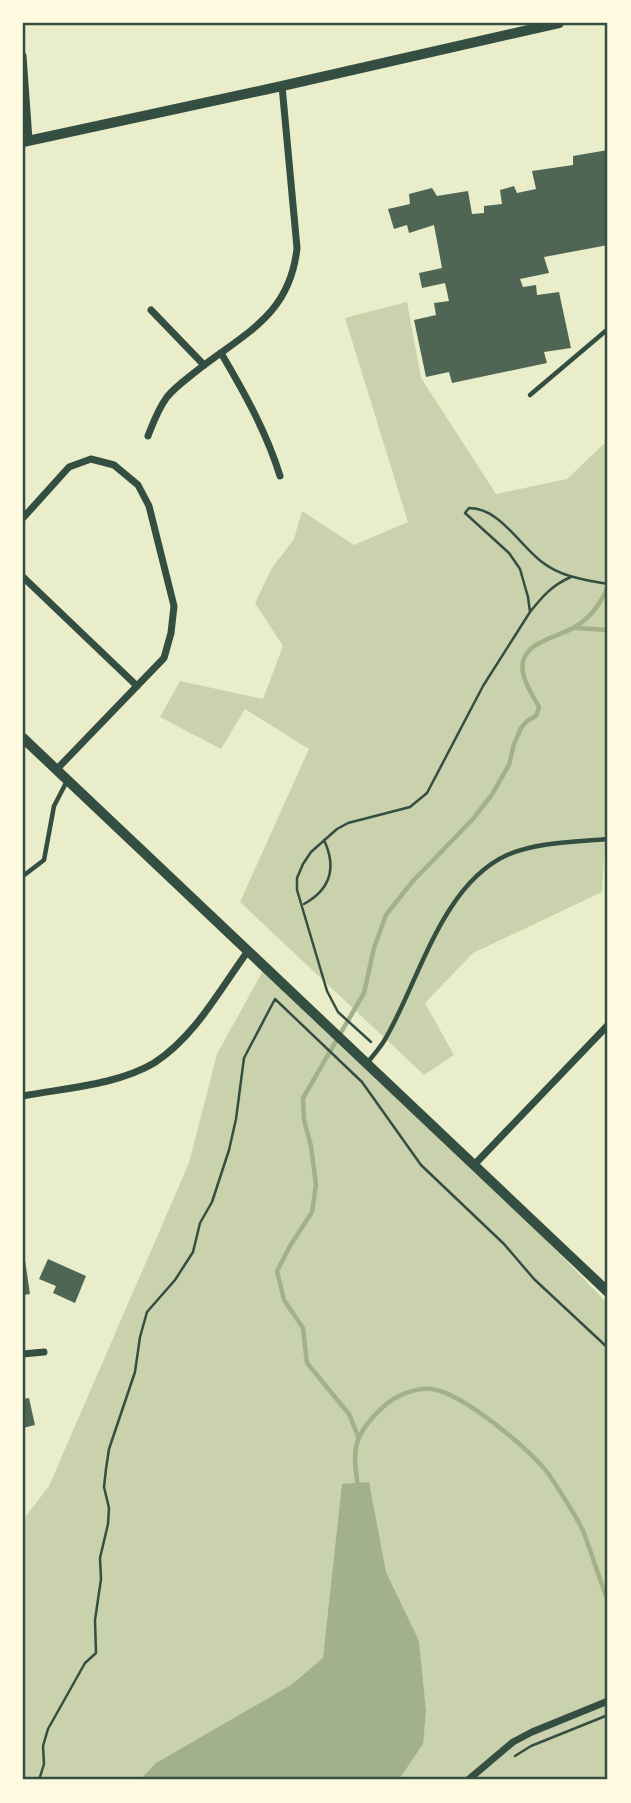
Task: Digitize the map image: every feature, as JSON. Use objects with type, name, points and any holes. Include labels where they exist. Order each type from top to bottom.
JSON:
[{"type":"street","points":[[23,56],[26,141],[559,23]]},
{"type":"street","points":[[148,436],[167,398],[276,307],[287,290],[294,271],[297,248],[282,86]]},
{"type":"street","points":[[151,310],[204,365]]},
{"type":"street","points":[[221,353],[274,456],[280,476]]},
{"type":"street","points":[[23,518],[69,467],[90,459],[114,465],[138,485],[149,506],[174,606],[164,657],[56,770]]},
{"type":"street","points":[[23,577],[137,686]]},
{"type":"street","points":[[23,738],[608,1292]]},
{"type":"street","points":[[23,1096],[114,1079],[153,1063],[190,1031],[248,951]]},
{"type":"street","points":[[474,1165],[608,1025]]},
{"type":"street","points":[[23,1354],[44,1352]]},
{"type":"street","points":[[468,1780],[513,1742],[608,1701]]},
{"type":"lane","points":[[530,395],[608,329]]},
{"type":"lane","points":[[23,876],[44,860],[54,806],[68,781]]},
{"type":"lane","points":[[367,1063],[387,1034],[444,921],[476,878],[508,855],[529,849],[608,839]]},
{"type":"path","points":[[530,612],[526,584],[520,569],[509,553],[466,513],[469,508],[476,508],[498,520],[541,562],[571,577],[608,584]]},
{"type":"path","points":[[370,1040],[338,1012],[327,991],[297,890],[298,878],[311,852],[348,823],[410,807],[419,801],[445,761],[483,686],[530,612],[558,582],[571,577]]},
{"type":"path","points":[[303,904],[316,897],[326,885],[332,860],[324,840]]},
{"type":"path","points":[[39,1780],[44,1765],[43,1746],[48,1729],[58,1714],[66,1693],[85,1663],[96,1653],[95,1620],[101,1579],[100,1558],[108,1524],[104,1487],[106,1469],[109,1449],[135,1372],[140,1337],[148,1312],[175,1280],[193,1252],[200,1223],[212,1202],[229,1150],[244,1058],[275,999],[362,1082],[421,1165],[504,1244],[534,1279],[608,1348]]},
{"type":"path","points":[[511,1758],[531,1746],[608,1715]]},
{"type":"shaded area","points":[[407,302],[421,378],[496,494],[567,479],[608,440],[608,791],[602,892],[473,953],[425,1003],[454,1055],[424,1075],[240,902],[309,749],[245,709],[221,749],[160,717],[180,681],[263,699],[283,646],[255,603],[272,568],[294,539],[302,511],[354,545],[408,522],[345,318]]},
{"type":"shaded area","points":[[265,967],[474,1165],[608,1304],[608,1780],[23,1780],[23,1520],[49,1486],[189,1163],[217,1054]]},
{"type":"shaded area","points":[[369,1482],[386,1572],[419,1641],[426,1711],[423,1744],[400,1778],[140,1780],[156,1763],[291,1685],[323,1658],[342,1484]]},
{"type":"building","points":[[608,150],[608,245],[544,257],[549,273],[520,279],[523,287],[536,285],[537,295],[559,292],[571,348],[544,352],[547,363],[452,383],[449,372],[426,377],[414,320],[436,315],[434,303],[449,301],[445,283],[422,288],[419,273],[442,268],[434,225],[409,233],[407,225],[394,229],[388,209],[410,204],[409,194],[432,188],[437,196],[468,191],[472,214],[484,213],[484,206],[502,204],[500,190],[514,186],[517,193],[536,189],[532,171],[573,165],[573,156]]},
{"type":"building","points":[[48,1259],[86,1276],[75,1303],[53,1293],[56,1286],[39,1279]]},
{"type":"building","points":[[25,1260],[30,1294],[23,1295],[23,1261]]},
{"type":"building","points":[[29,1398],[35,1425],[23,1428],[23,1399]]},
{"type":"waterway","points":[[358,1436],[349,1414],[307,1363],[303,1328],[284,1300],[277,1271],[312,1212],[316,1185],[311,1146],[304,1120],[303,1098],[364,993],[374,948],[386,915],[412,882],[472,820],[491,796],[509,765],[521,728],[536,716],[539,707],[524,677],[522,666],[525,657],[530,649],[573,628],[590,615],[608,586]]},
{"type":"waterway","points":[[576,628],[608,630]]},
{"type":"waterway","points":[[358,1487],[355,1452],[360,1434],[373,1417],[393,1399],[406,1393],[426,1389],[445,1393],[496,1425],[529,1452],[550,1476],[583,1531],[608,1601]]}]
